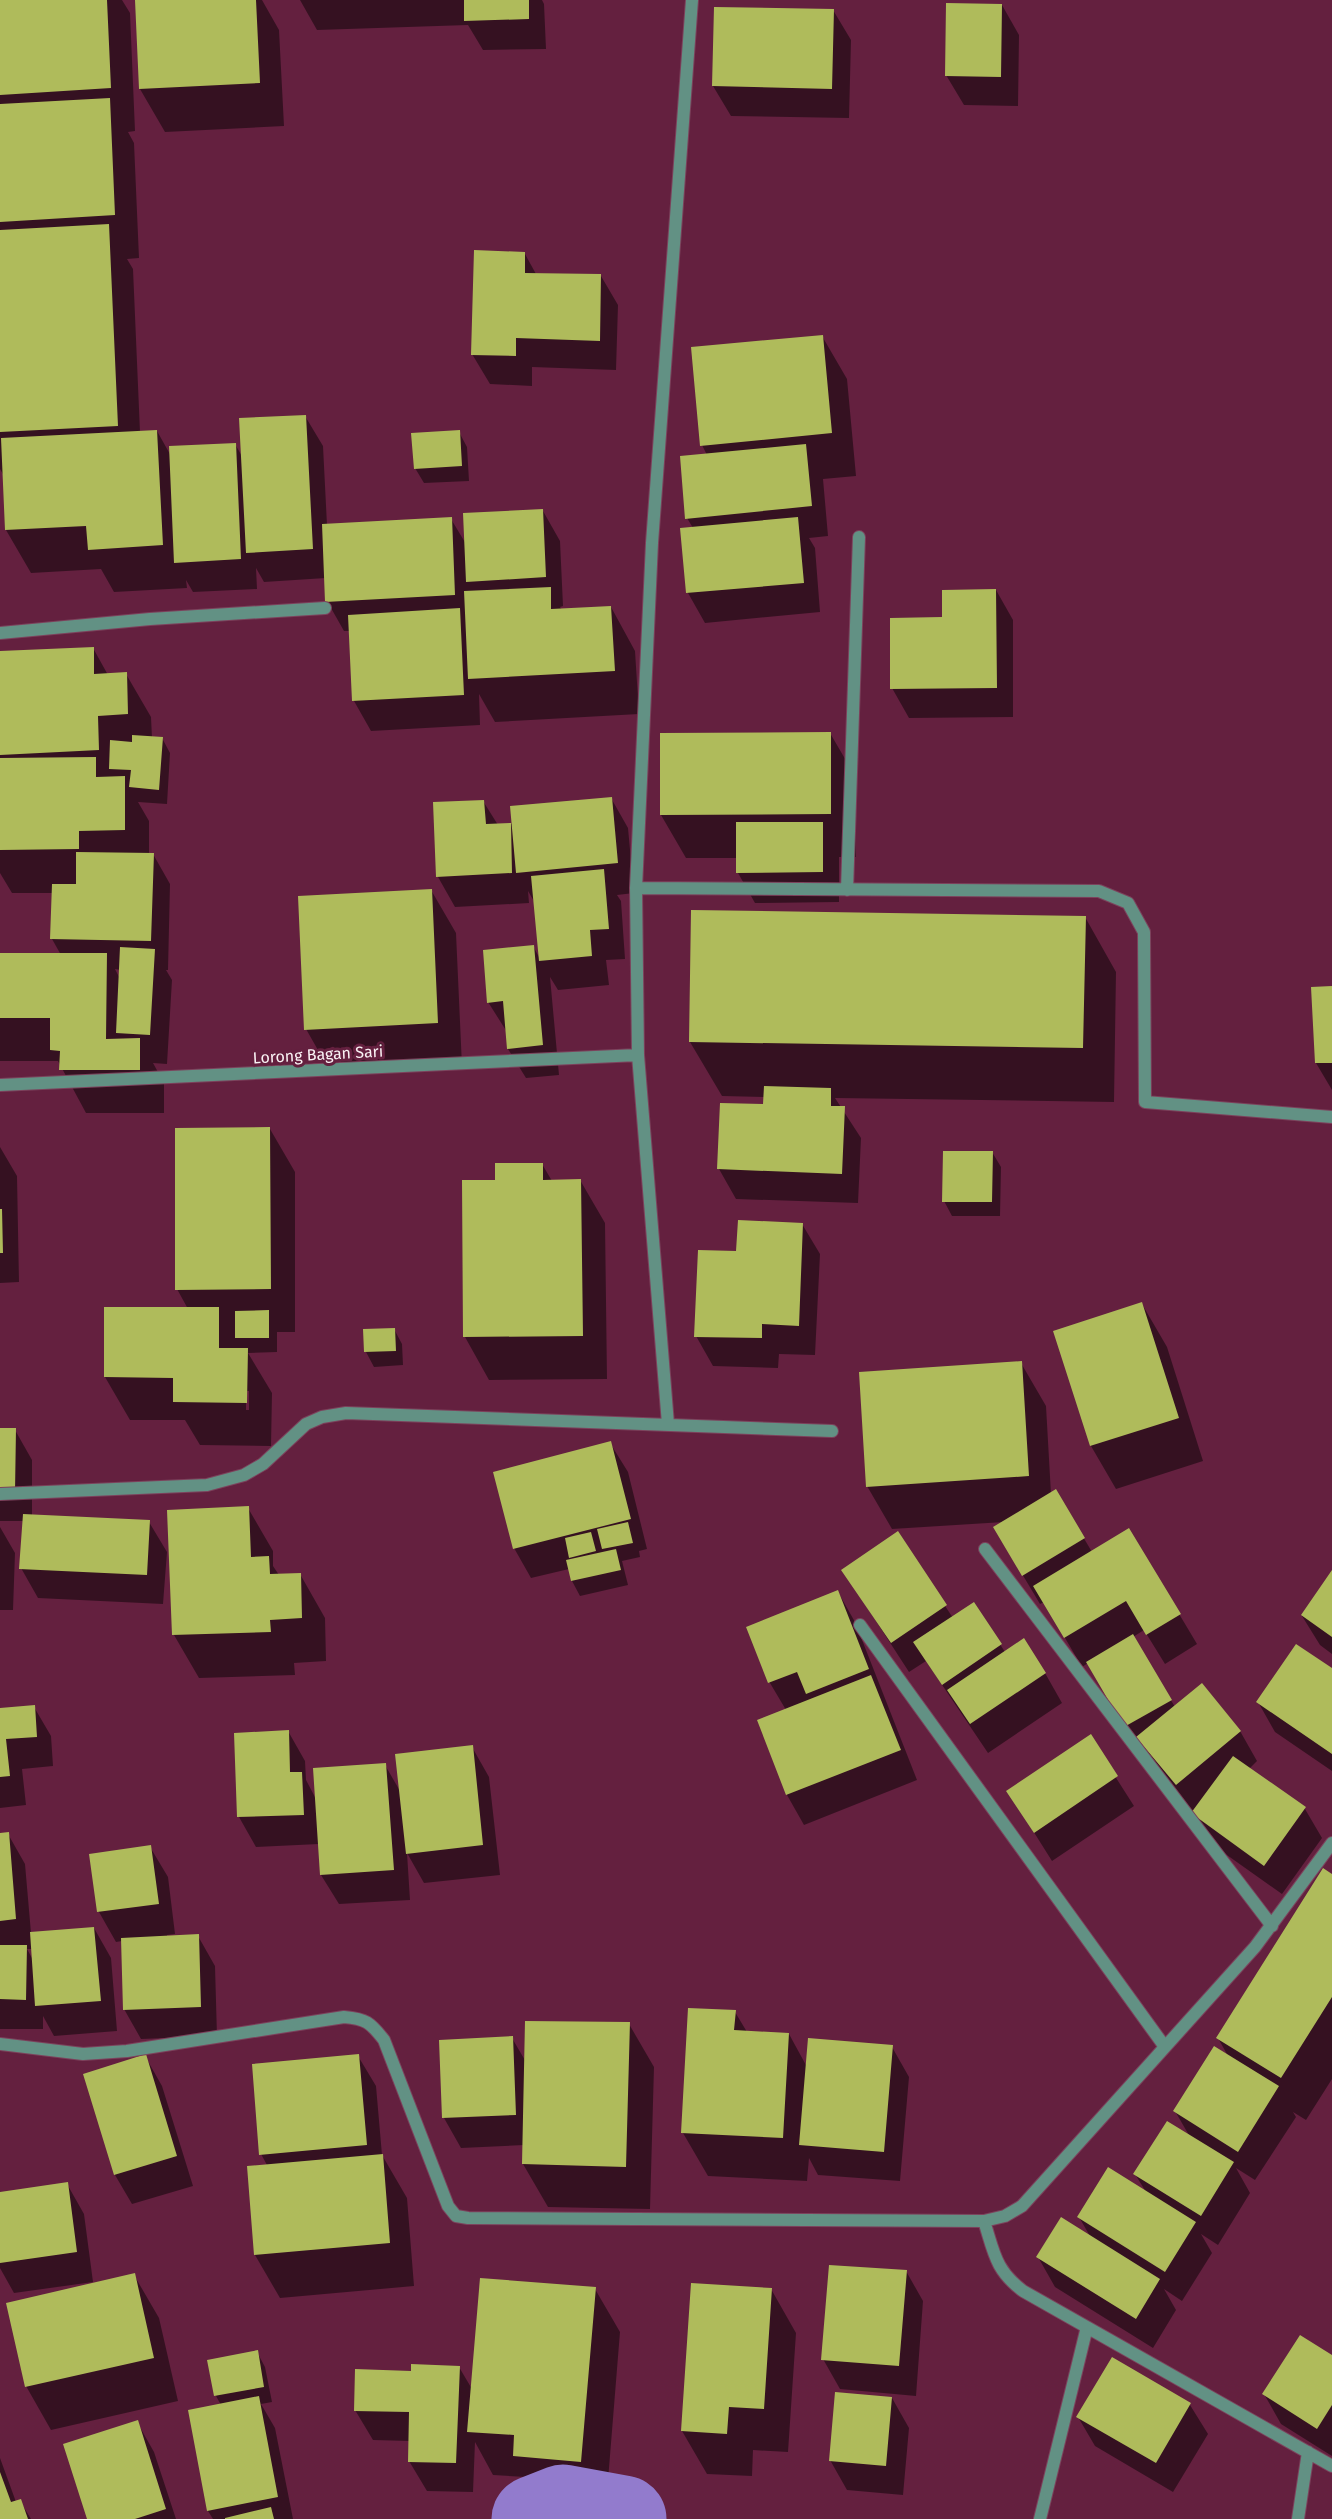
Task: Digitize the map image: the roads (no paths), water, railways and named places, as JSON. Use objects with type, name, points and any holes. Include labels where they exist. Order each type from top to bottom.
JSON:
[{"type":"street","points":[[668,1425],[638,1055],[636,888],[652,543],[692,0]]},
{"type":"street","points":[[847,890],[859,537]]},
{"type":"street","points":[[0,633],[150,619],[325,608]]},
{"type":"street","points":[[636,888],[1099,891],[1128,903],[1144,932],[1144,1102],[1332,1117]]},
{"type":"street","name":"Lorong Bagan Sari","points":[[0,1085],[638,1055]]},
{"type":"street","points":[[0,1494],[207,1485],[244,1475],[263,1464],[306,1424],[322,1417],[346,1413],[832,1431]]},
{"type":"street","points":[[985,1549],[1272,1926]]},
{"type":"street","points":[[860,1625],[1165,2047]]},
{"type":"street","points":[[0,2044],[83,2054],[115,2052],[344,2017],[362,2018],[373,2026],[384,2040],[448,2206],[456,2216],[468,2218],[984,2221],[1005,2216],[1022,2206],[1272,1926],[1332,1843]]},
{"type":"street","points":[[984,2221],[999,2268],[1009,2280],[1087,2327],[1332,2466]]},
{"type":"street","points":[[1040,2519],[1087,2327]]},
{"type":"street","points":[[1298,2519],[1308,2452]]},
{"type":"waterway","points":[[535,2519],[563,2508],[623,2519]]}]
